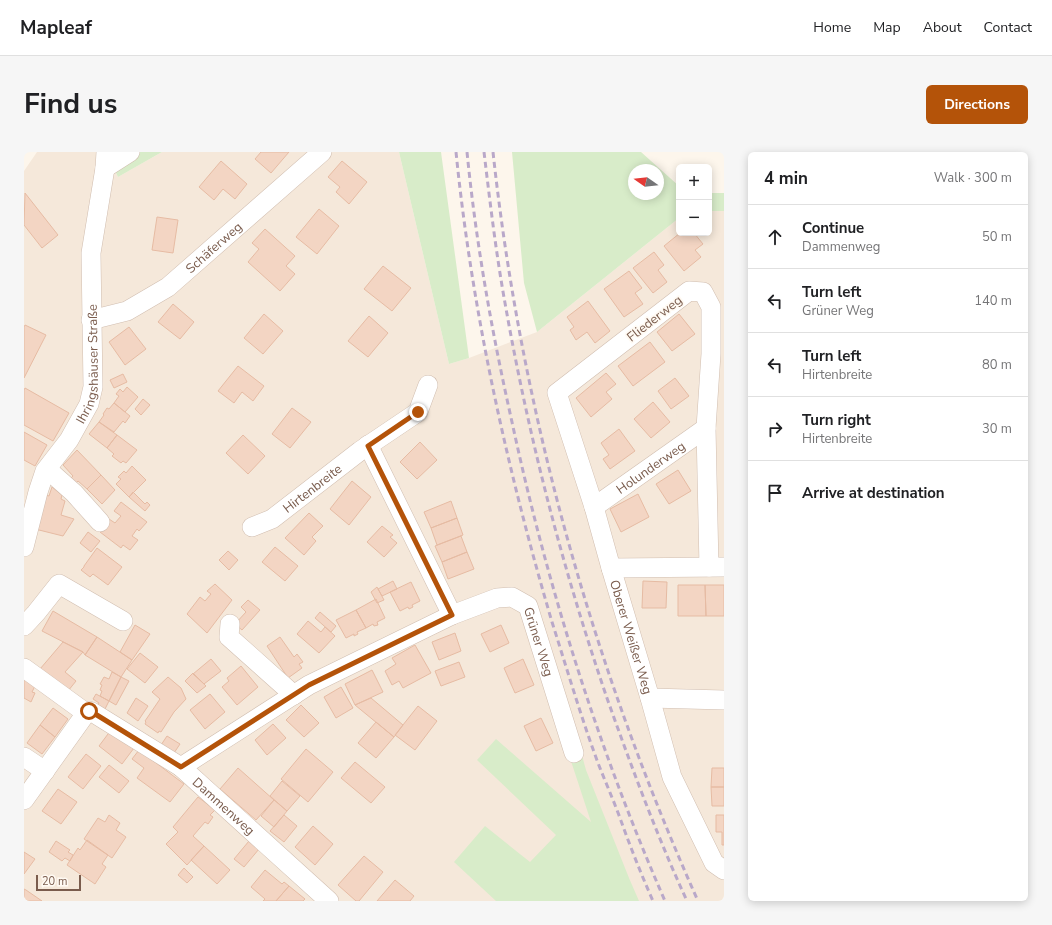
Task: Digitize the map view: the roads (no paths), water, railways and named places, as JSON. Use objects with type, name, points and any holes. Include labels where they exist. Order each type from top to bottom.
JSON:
[{"type":"street","name":"Ihringshäuser Straße","points":[[24,547],[45,471],[69,440],[89,404],[93,387],[91,253],[105,160],[130,152]]},
{"type":"street","name":"Schäferweg","points":[[91,320],[127,311],[168,287],[322,152]]},
{"type":"street","name":"Fliederweg","points":[[557,393],[689,291],[703,292],[711,307],[717,354],[706,428],[717,567]]},
{"type":"street","name":"Hirtenbreite","points":[[252,527],[272,518],[368,446],[418,412],[428,385]]},
{"type":"street","name":"Oberer Weißer Weg","points":[[557,393],[594,507],[610,568],[650,698],[672,777],[714,863],[724,870]]},
{"type":"street","name":"Holunderweg","points":[[594,507],[706,428]]},
{"type":"street","points":[[368,446],[452,615]]},
{"type":"street","points":[[46,469],[74,493],[100,522]]},
{"type":"street","points":[[610,568],[717,567]]},
{"type":"street","points":[[24,626],[59,584],[123,621]]},
{"type":"street","name":"Grüner Weg","points":[[181,767],[309,685],[452,615],[497,598],[512,597],[528,606],[574,754]]},
{"type":"street","points":[[230,624],[229,637],[294,695]]},
{"type":"street","name":"Dammenweg","points":[[24,668],[88,712],[92,712],[181,767],[329,901]]},
{"type":"street","points":[[650,698],[724,700]]},
{"type":"street","points":[[24,800],[88,712]]},
{"type":"street","points":[[24,757],[45,771]]},
{"type":"railway","points":[[456,152],[471,271],[493,389],[520,506],[552,622],[586,728],[598,763],[653,901]]},
{"type":"railway","points":[[467,152],[475,220],[491,321],[512,422],[541,544],[576,665],[596,725],[618,785],[665,901]]},
{"type":"railway","points":[[484,152],[499,265],[514,354],[536,454],[562,553],[576,603],[608,701],[655,827],[687,901]]},
{"type":"railway","points":[[493,152],[506,249],[522,345],[542,440],[566,534],[594,628],[625,720],[660,811],[698,901]]}]
